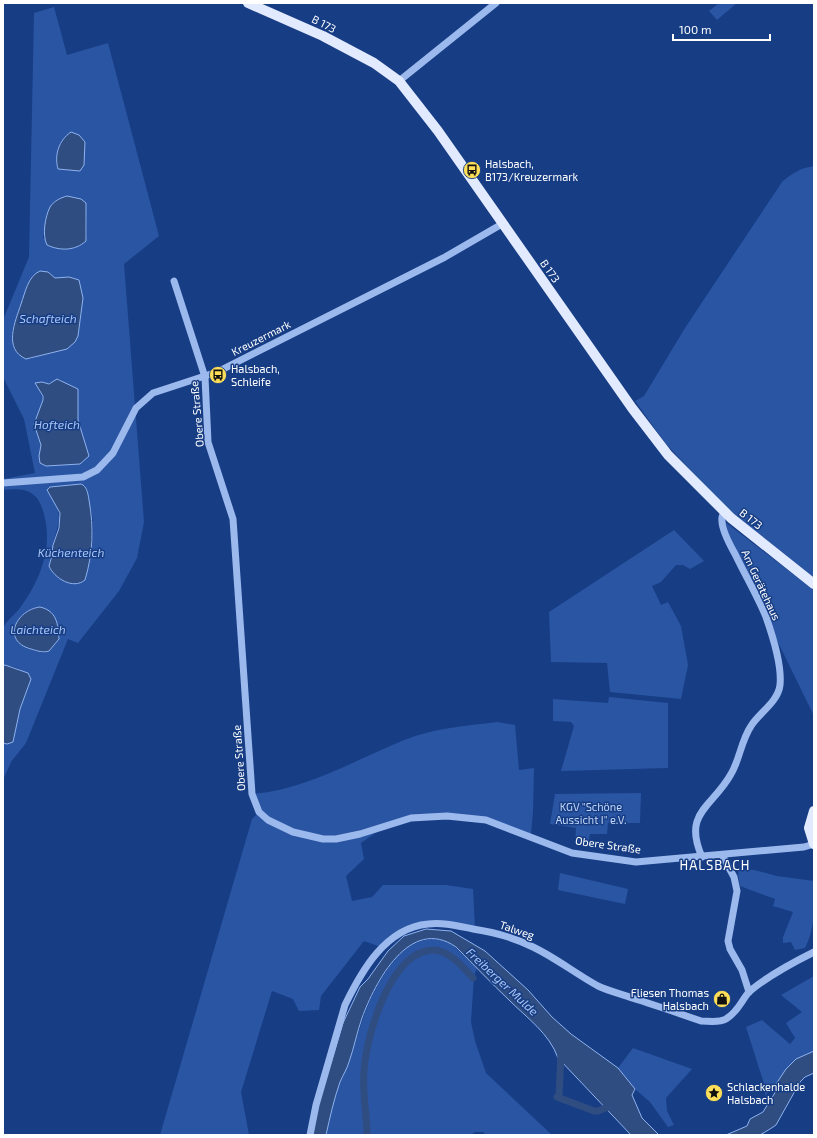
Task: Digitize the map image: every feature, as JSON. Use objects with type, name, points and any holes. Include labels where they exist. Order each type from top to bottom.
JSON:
[{"type":"main road","name":"B 173","points":[[248,3],[322,36],[374,63],[399,81],[438,131],[632,408],[668,455],[724,512],[814,584]]},
{"type":"main road","points":[[814,811],[809,828],[814,844]]},
{"type":"street","points":[[399,81],[496,3]]},
{"type":"street","name":"Kreuzermark","points":[[3,483],[83,476],[97,470],[113,453],[136,408],[153,393],[205,377],[445,257],[502,224]]},
{"type":"street","name":"Obere Straße","points":[[174,281],[205,377],[208,442],[233,519],[252,794],[256,806],[261,814],[277,825],[293,832],[323,839],[336,839],[360,834],[411,818],[447,816],[486,820],[572,853],[636,862],[804,847],[814,844]]},
{"type":"street","name":"Am Gerätehaus","points":[[702,857],[697,846],[695,835],[696,821],[701,810],[715,796],[732,773],[750,727],[774,698],[780,684],[770,630],[766,617],[729,542],[721,522],[724,512]]},
{"type":"street","points":[[722,855],[734,877],[737,891],[728,940],[730,949],[742,970],[749,992]]},
{"type":"street","name":"Talweg","points":[[310,1135],[320,1089],[345,1005],[352,990],[364,968],[381,949],[398,936],[416,927],[426,924],[454,925],[509,938],[535,947],[573,972],[600,987],[701,1021],[724,1020],[738,1009],[749,992],[794,961],[814,952]]},
{"type":"green space","points":[[719,3],[737,3],[717,20],[709,11]]},
{"type":"green space","points":[[54,7],[67,55],[108,43],[159,236],[124,264],[144,522],[137,558],[119,591],[78,643],[68,639],[26,743],[11,762],[3,780],[3,743],[7,744],[13,742],[20,709],[31,679],[26,673],[18,669],[10,666],[3,666],[3,629],[28,597],[40,573],[44,561],[47,535],[46,521],[42,508],[36,497],[27,491],[16,489],[3,490],[3,479],[35,473],[24,419],[3,377],[3,320],[29,257],[34,13]],"holes":[[[61,143],[80,171],[58,169],[56,161]],[[86,203],[86,241],[43,238],[50,207]],[[48,272],[55,278],[79,317],[78,336],[57,350],[30,359],[12,336],[13,327],[29,282]],[[60,379],[65,384],[78,389],[78,420],[85,446],[40,451],[41,445],[34,424],[42,404],[42,396],[40,392],[46,384]],[[81,484],[87,495],[93,519],[92,544],[91,556],[85,580],[80,583],[75,584],[64,581],[55,575],[49,566],[51,550],[59,518],[53,499],[47,491],[50,487]],[[56,619],[59,639],[49,651],[42,653],[26,648]]]},
{"type":"green space","points":[[814,166],[814,578],[726,508],[666,444],[635,401],[644,396],[685,328],[782,182],[797,171]]},
{"type":"green space","points":[[725,522],[814,590],[814,716],[773,632],[728,533]]},
{"type":"green space","points":[[674,530],[704,561],[690,569],[683,565],[676,565],[661,582],[652,586],[661,605],[668,602],[681,626],[688,665],[681,699],[610,692],[607,663],[551,662],[549,612]]},
{"type":"green space","points":[[609,697],[668,703],[668,768],[561,771],[574,726],[571,722],[553,721],[553,699],[608,703]]},
{"type":"green space","points":[[497,722],[515,725],[519,770],[534,768],[531,834],[473,818],[419,817],[384,827],[361,843],[364,859],[346,876],[352,901],[372,897],[383,885],[446,885],[473,889],[475,927],[443,924],[416,927],[381,949],[378,946],[364,941],[321,996],[319,1010],[299,1011],[293,999],[272,991],[241,1092],[249,1135],[160,1135],[252,819],[259,812],[252,794],[292,787],[330,773],[415,736],[450,728]]},
{"type":"green space","name":"KGV \"Schöne Aussicht I\" e.V.","points":[[641,793],[640,823],[608,823],[607,834],[590,834],[588,847],[575,845],[576,828],[550,824],[555,794]]},
{"type":"green space","points":[[739,870],[754,870],[777,876],[814,881],[813,924],[809,940],[805,948],[795,950],[791,942],[783,943],[783,937],[793,912],[773,906],[775,899],[740,886],[738,874]]},
{"type":"green space","points":[[560,873],[628,889],[625,904],[558,890]]},
{"type":"green space","points":[[433,939],[448,941],[477,968],[474,976],[471,1022],[475,1041],[486,1073],[552,1135],[486,1135],[483,1132],[475,1132],[471,1135],[326,1135],[340,1082],[348,1065],[374,991],[389,967],[403,951],[413,944]]},
{"type":"green space","points":[[814,976],[814,1051],[796,1059],[765,1096],[765,1087],[746,1027],[762,1020],[790,1044],[795,1038],[786,1023],[802,1012],[781,995]]},
{"type":"green space","points":[[633,1048],[692,1069],[666,1098],[667,1111],[674,1125],[668,1127],[650,1102],[635,1089],[618,1068]]},
{"type":"water","points":[[71,132],[79,135],[85,142],[84,165],[80,171],[58,169],[58,148],[63,139]]},
{"type":"water","points":[[67,196],[81,199],[86,203],[86,241],[77,247],[62,249],[47,245],[44,231],[50,207],[57,200]]},
{"type":"water","name":"Schafteich","points":[[40,271],[48,272],[55,278],[69,277],[79,280],[83,298],[78,336],[75,342],[67,349],[26,359],[19,355],[15,349],[13,342],[14,327],[28,285],[36,273]]},
{"type":"water","name":"Hofteich","points":[[57,379],[78,389],[78,420],[89,456],[80,464],[46,466],[40,463],[39,456],[41,445],[34,424],[43,400],[43,396],[35,383],[42,382],[49,384]]},
{"type":"water","name":"Küchenteich","points":[[81,484],[86,488],[91,510],[92,540],[90,560],[85,580],[75,584],[59,578],[49,566],[53,545],[59,528],[60,513],[47,490],[50,487]]},
{"type":"water","name":"Laichteich","points":[[40,607],[46,609],[53,615],[56,619],[58,628],[59,639],[47,652],[38,651],[22,645],[16,639],[14,633],[15,626],[24,614],[31,609]]},
{"type":"water","points":[[5,665],[28,673],[31,679],[20,709],[13,742],[7,744],[3,743],[3,666]]},
{"type":"water","name":"Freiberger Mulde","points":[[426,929],[451,931],[485,951],[528,990],[552,1017],[571,1034],[618,1068],[635,1089],[632,1095],[642,1118],[659,1135],[631,1135],[558,1058],[549,1041],[537,1026],[456,947],[439,939],[424,940],[409,946],[385,971],[368,1003],[362,1018],[348,1065],[338,1088],[326,1135],[313,1135],[316,1112],[343,1023],[360,987],[368,979],[388,951],[404,936]]},
{"type":"water","points":[[814,1051],[814,1073],[805,1077],[800,1082],[776,1125],[760,1135],[726,1135],[747,1126],[750,1119],[763,1112],[776,1091],[776,1084],[786,1069],[796,1059]]},
{"type":"waterway","points":[[367,1135],[364,1087],[366,1056],[375,1018],[393,979],[405,964],[418,954],[434,950],[451,956],[473,978]]},
{"type":"waterway","points":[[559,1097],[561,1052]]},
{"type":"waterway","points":[[557,1097],[594,1111],[598,1111],[613,1105]]},
{"type":"place","name":"Halsbach, B173/Kreuzermark","points":[[472,170]]},
{"type":"place","name":"Halsbach, Schleife","points":[[218,375]]},
{"type":"place","name":"Fliesen Thomas Halsbach","points":[[722,999]]},
{"type":"place","name":"Schlackenhalde Halsbach","points":[[714,1093]]},
{"type":"district","name":"HALSBACH","points":[[715,865]]}]
